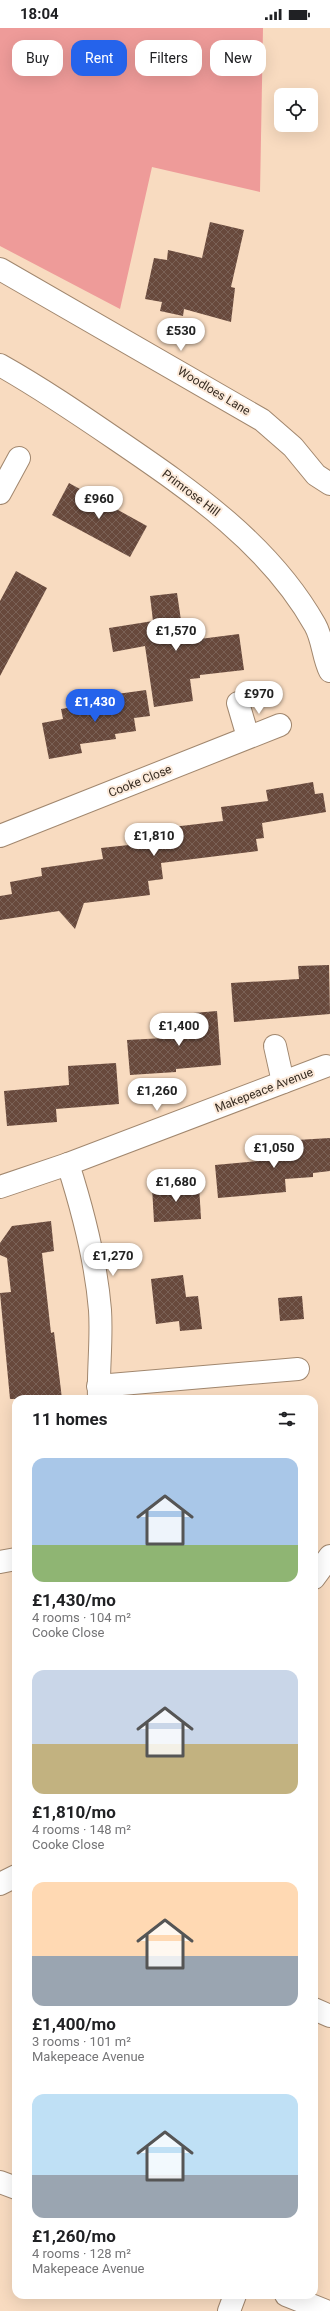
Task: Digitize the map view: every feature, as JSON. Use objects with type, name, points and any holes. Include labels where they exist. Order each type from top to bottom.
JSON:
[{"type":"street","name":"Woodloes Lane","points":[[0,269],[262,420],[293,447],[316,475],[330,484]]},
{"type":"street","name":"Primrose Hill","points":[[0,365],[41,388],[143,458],[231,523],[273,566],[316,626],[325,662],[330,671]]},
{"type":"street","points":[[0,493],[19,458]]},
{"type":"street","points":[[238,703],[248,737]]},
{"type":"street","name":"Cooke Close","points":[[0,836],[280,725]]},
{"type":"street","points":[[275,1046],[283,1082]]},
{"type":"street","name":"Makepeace Avenue","points":[[0,1187],[68,1164],[326,1066]]},
{"type":"street","points":[[68,1164],[79,1201],[96,1275],[100,1310],[98,1392],[298,1368]]},
{"type":"street","points":[[318,1572],[330,1556]]},
{"type":"street","points":[[0,1562],[12,1560]]},
{"type":"street","points":[[0,1884],[12,1878]]},
{"type":"street","points":[[318,2011],[330,2016]]},
{"type":"street","points":[[0,2182],[12,2186]]},
{"type":"street","points":[[229,2311],[234,2299]]},
{"type":"street","points":[[296,2299],[326,2311]]},
{"type":"shaded area","points":[[0,28],[263,28],[263,40],[210,40],[210,76],[262,76],[260,192],[152,167],[120,309],[0,246]]},
{"type":"building","points":[[210,222],[244,230],[231,287],[235,288],[231,322],[184,309],[183,316],[160,311],[162,302],[145,299],[154,258],[167,260],[168,250],[202,258]]},
{"type":"building","points":[[69,483],[147,526],[130,557],[52,515]]},
{"type":"building","points":[[16,571],[47,588],[0,676],[0,601]]},
{"type":"building","points":[[177,593],[184,641],[239,634],[244,670],[200,675],[200,678],[190,679],[193,701],[154,707],[145,646],[113,652],[109,628],[153,621],[150,596]]},
{"type":"building","points":[[146,690],[150,716],[134,718],[136,731],[115,734],[116,739],[80,744],[82,753],[49,759],[42,723],[63,719],[61,709],[96,703],[95,697]]},
{"type":"building","points":[[313,782],[315,794],[323,793],[326,812],[262,823],[264,838],[256,839],[258,851],[161,863],[163,879],[148,881],[150,895],[84,903],[75,929],[59,911],[0,920],[0,896],[12,894],[10,882],[42,876],[41,868],[103,859],[101,848],[166,841],[164,828],[223,821],[221,807],[268,801],[266,790]]},
{"type":"building","points":[[329,965],[330,1014],[234,1022],[231,983],[299,979],[298,966]]},
{"type":"building","points":[[217,1011],[221,1065],[176,1069],[176,1072],[130,1075],[127,1040],[183,1037],[181,1014]]},
{"type":"building","points":[[116,1063],[119,1104],[56,1109],[57,1122],[7,1126],[4,1091],[69,1085],[68,1066]]},
{"type":"building","points":[[330,1138],[330,1171],[313,1173],[313,1177],[285,1179],[286,1192],[218,1198],[215,1165],[281,1159],[280,1141]]},
{"type":"building","points":[[199,1185],[201,1219],[154,1222],[152,1187]]},
{"type":"building","points":[[51,1221],[54,1251],[42,1253],[51,1333],[54,1332],[62,1395],[12,1395],[12,1399],[10,1399],[0,1293],[11,1292],[7,1258],[0,1255],[0,1243],[12,1226]]},
{"type":"building","points":[[183,1275],[186,1297],[198,1296],[202,1329],[180,1331],[179,1321],[156,1324],[151,1279]]},
{"type":"building","points":[[302,1296],[304,1319],[280,1321],[278,1298]]}]
